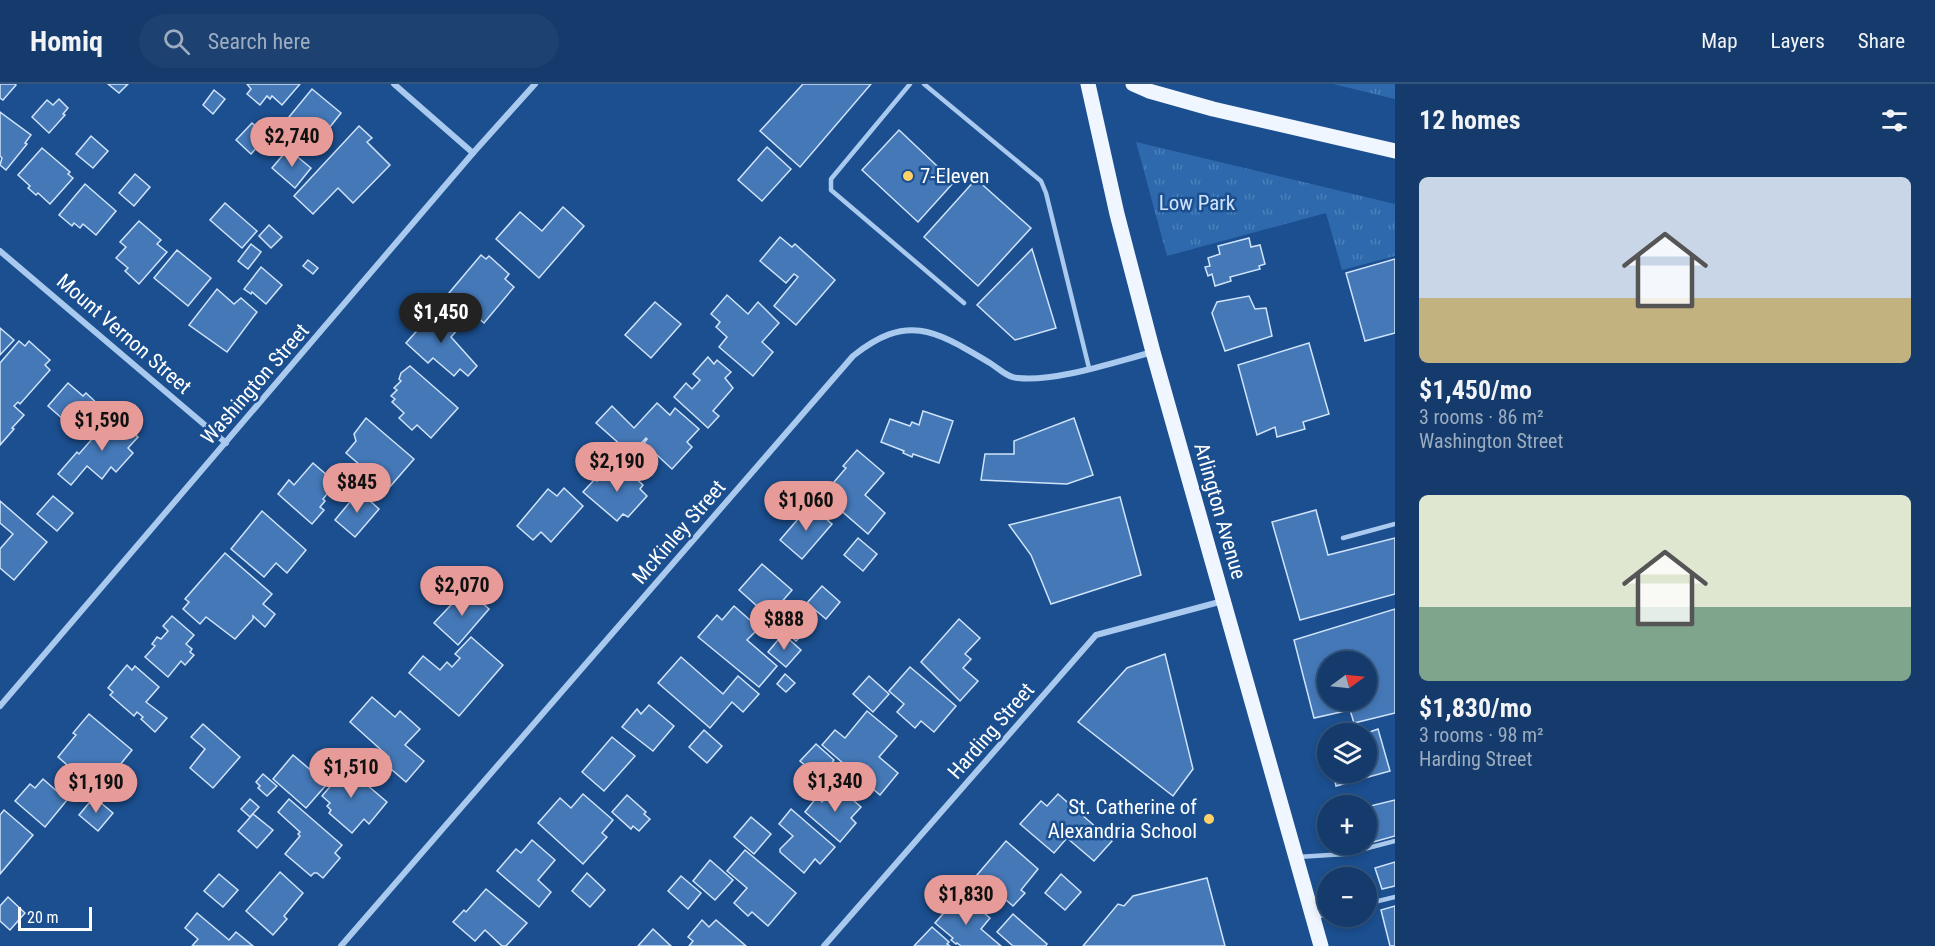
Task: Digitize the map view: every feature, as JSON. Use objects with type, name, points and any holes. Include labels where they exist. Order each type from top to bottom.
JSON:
[{"type":"main road","name":"Arlington Avenue","points":[[1088,84],[1117,214],[1153,352],[1296,857],[1317,909]]},
{"type":"main road","points":[[1133,84],[1149,91],[1213,109],[1395,151]]},
{"type":"main road","name":"Arlington Avenue","points":[[1321,927],[1322,946]]},
{"type":"street","points":[[394,84],[473,153]]},
{"type":"street","name":"Washington Street","points":[[0,706],[473,153],[535,84]]},
{"type":"street","name":"Mount Vernon Street","points":[[0,251],[226,443]]},
{"type":"street","name":"McKinley Street","points":[[341,946],[853,356],[873,340],[905,330],[934,333],[961,346],[1014,378],[1041,379],[1153,352]]},
{"type":"street","name":"Harding Street","points":[[824,946],[1096,635],[1223,601]]},
{"type":"lane","points":[[910,84],[831,179],[831,190],[964,303]]},
{"type":"lane","points":[[924,84],[1041,181],[1046,193],[1089,368]]},
{"type":"lane","points":[[1343,538],[1395,524]]},
{"type":"lane","points":[[1296,857],[1345,854],[1395,841]]},
{"type":"lane","points":[[1377,901],[1395,897]]},
{"type":"green space","points":[[1333,84],[1395,84],[1395,99]]},
{"type":"green space","name":"Low Park","points":[[1136,142],[1395,204],[1395,256],[1342,270],[1326,213],[1167,256]]},
{"type":"building","points":[[0,84],[16,85],[3,100],[0,98]]},
{"type":"building","points":[[108,84],[128,84],[119,93]]},
{"type":"building","points":[[247,84],[300,84],[282,105],[272,96],[270,99],[267,96],[260,105],[247,94],[251,89]]},
{"type":"building","points":[[803,84],[871,84],[800,167],[760,131]]},
{"type":"building","points":[[312,89],[341,113],[318,142],[305,131],[297,142],[280,128]]},
{"type":"building","points":[[214,90],[225,99],[213,114],[203,105]]},
{"type":"building","points":[[59,99],[68,108],[63,114],[65,115],[49,133],[32,117],[47,100],[53,105]]},
{"type":"building","points":[[0,112],[31,135],[25,143],[27,144],[6,170],[0,165],[2,158],[0,156]]},
{"type":"building","points":[[252,123],[267,136],[251,154],[236,140]]},
{"type":"building","points":[[359,126],[372,138],[367,142],[390,165],[353,203],[338,188],[313,214],[294,196]]},
{"type":"building","name":"7-Eleven","points":[[899,130],[954,182],[918,222],[862,170]]},
{"type":"building","points":[[91,136],[108,151],[93,168],[76,154]]},
{"type":"building","points":[[767,147],[791,169],[762,201],[738,180]]},
{"type":"building","points":[[42,148],[70,172],[68,174],[73,178],[50,204],[38,193],[36,195],[28,188],[30,186],[18,175]]},
{"type":"building","points":[[288,149],[311,168],[295,188],[272,168]]},
{"type":"building","points":[[135,174],[150,187],[134,206],[119,193]]},
{"type":"building","points":[[976,179],[1031,228],[978,286],[924,237]]},
{"type":"building","points":[[85,184],[116,211],[96,235],[83,224],[80,228],[74,223],[72,226],[59,215]]},
{"type":"building","points":[[225,203],[257,231],[242,248],[210,220]]},
{"type":"building","points":[[563,207],[584,226],[539,278],[496,239],[520,212],[542,231]]},
{"type":"building","points":[[139,221],[161,240],[157,244],[167,252],[139,284],[125,271],[128,268],[116,258],[126,247],[120,242]]},
{"type":"building","points":[[269,225],[282,237],[271,248],[259,236]]},
{"type":"building","points":[[780,237],[792,247],[795,244],[835,280],[796,325],[774,306],[798,277],[794,274],[786,283],[760,261]]},
{"type":"building","points":[[1249,238],[1251,247],[1260,245],[1265,264],[1259,266],[1260,269],[1230,277],[1231,281],[1215,286],[1212,274],[1208,276],[1205,267],[1210,266],[1208,258],[1220,254],[1218,246]]},
{"type":"building","points":[[251,244],[261,252],[248,269],[238,261]]},
{"type":"building","points":[[1032,249],[1056,328],[1015,340],[977,305]]},
{"type":"building","points":[[177,250],[211,278],[188,306],[154,278]]},
{"type":"building","points":[[481,255],[486,259],[489,256],[509,274],[505,279],[514,287],[484,323],[449,293]]},
{"type":"building","points":[[1395,259],[1395,333],[1365,341],[1346,273]]},
{"type":"building","points":[[308,260],[318,268],[313,274],[303,266]]},
{"type":"building","points":[[261,267],[282,285],[266,304],[252,292],[251,294],[244,289]]},
{"type":"building","points":[[217,289],[234,304],[241,298],[257,312],[227,352],[189,325]]},
{"type":"building","points":[[727,295],[748,314],[758,302],[779,323],[762,342],[773,352],[753,376],[719,347],[727,337],[716,327],[720,322],[711,314]]},
{"type":"building","points":[[1249,296],[1255,309],[1266,308],[1272,336],[1225,351],[1212,313],[1217,302]]},
{"type":"building","points":[[655,302],[681,324],[651,358],[625,335]]},
{"type":"building","points":[[437,309],[459,328],[451,337],[477,366],[468,376],[460,369],[454,376],[433,358],[428,363],[406,343],[430,316],[428,314]]},
{"type":"building","points":[[0,328],[14,340],[0,355]]},
{"type":"building","points":[[19,341],[25,346],[29,341],[50,360],[45,365],[50,370],[20,404],[18,402],[14,406],[24,415],[0,445],[0,363]]},
{"type":"building","points":[[1309,343],[1329,414],[1303,422],[1305,429],[1277,437],[1275,427],[1257,435],[1238,365]]},
{"type":"building","points":[[708,357],[714,364],[717,360],[731,372],[725,378],[733,388],[713,411],[719,416],[708,428],[674,397],[686,383],[692,389],[700,380],[693,374]]},
{"type":"building","points":[[410,366],[458,408],[431,438],[417,425],[412,430],[399,418],[404,413],[392,402],[395,399],[391,396],[397,390],[394,388],[401,381],[399,379],[401,373]]},
{"type":"building","points":[[68,383],[83,396],[86,393],[101,407],[89,421],[92,423],[81,435],[48,406]]},
{"type":"building","points":[[657,403],[670,415],[675,408],[699,429],[687,442],[692,447],[672,469],[644,443],[646,438],[631,454],[596,423],[612,406],[634,428]]},
{"type":"building","points":[[923,411],[953,421],[939,463],[913,454],[912,457],[903,453],[904,451],[881,442],[890,419],[910,426],[912,422],[919,425]]},
{"type":"building","points":[[113,415],[138,437],[128,448],[133,453],[116,472],[111,467],[102,479],[87,466],[71,485],[58,474]]},
{"type":"building","points":[[366,418],[414,459],[388,489],[373,476],[369,481],[356,469],[360,465],[346,453],[356,441],[354,434]]},
{"type":"building","points":[[1074,418],[1093,475],[1067,484],[981,480],[985,454],[1014,454],[1014,441]]},
{"type":"building","points":[[857,450],[884,473],[865,495],[885,513],[868,534],[823,495],[846,468],[843,466]]},
{"type":"building","points":[[618,462],[643,485],[640,489],[647,496],[628,517],[623,514],[617,521],[583,492],[595,479],[602,480]]},
{"type":"building","points":[[313,463],[336,483],[323,499],[325,501],[320,507],[324,510],[312,524],[278,494],[289,480],[294,485]]},
{"type":"building","points":[[564,488],[583,506],[551,542],[541,532],[533,540],[517,526],[548,489],[557,496]]},
{"type":"building","points":[[359,491],[379,509],[355,537],[335,520]]},
{"type":"building","points":[[53,496],[73,513],[57,531],[37,514]]},
{"type":"building","points":[[1120,497],[1141,575],[1051,604],[1031,555],[1009,525]]},
{"type":"building","points":[[0,501],[47,542],[14,580],[0,568],[0,549],[13,534],[0,523]]},
{"type":"building","points":[[810,505],[832,524],[802,559],[780,540]]},
{"type":"building","points":[[1316,510],[1328,555],[1395,538],[1395,594],[1300,620],[1272,522]]},
{"type":"building","points":[[262,511],[306,550],[287,573],[276,563],[264,577],[231,549]]},
{"type":"building","points":[[858,538],[877,554],[863,571],[844,555]]},
{"type":"building","points":[[225,553],[272,594],[263,604],[275,614],[265,627],[253,616],[253,619],[235,639],[206,617],[200,624],[183,609],[189,602],[185,599]]},
{"type":"building","points":[[762,564],[792,590],[779,605],[805,627],[796,641],[739,590]]},
{"type":"building","points":[[822,586],[840,602],[826,619],[807,603]]},
{"type":"building","points":[[465,590],[489,609],[458,645],[434,623]]},
{"type":"building","points":[[734,606],[759,628],[747,640],[777,666],[759,687],[698,637],[717,615],[722,620]]},
{"type":"building","points":[[1395,609],[1395,713],[1354,723],[1350,711],[1377,711],[1377,651],[1317,651],[1317,711],[1346,711],[1314,718],[1294,640]]},
{"type":"building","points":[[172,616],[194,635],[186,644],[192,649],[190,652],[194,655],[185,665],[181,661],[168,677],[145,657],[155,646],[152,644],[157,637],[161,639],[168,631],[163,626]]},
{"type":"building","points":[[959,619],[980,638],[965,654],[971,659],[963,668],[978,681],[960,701],[921,662]]},
{"type":"building","points":[[783,634],[801,650],[786,667],[768,652]]},
{"type":"building","points":[[471,637],[503,665],[459,716],[409,673],[423,656],[440,670],[447,662],[452,667],[460,658],[455,654]]},
{"type":"building","points":[[1165,654],[1193,769],[1173,796],[1078,722],[1127,668]]},
{"type":"building","points":[[681,657],[723,694],[738,676],[759,694],[743,712],[732,702],[710,728],[658,683]]},
{"type":"building","points":[[127,665],[132,670],[135,666],[159,687],[146,702],[167,718],[155,732],[137,712],[134,716],[110,695],[113,692],[108,688]]},
{"type":"building","points":[[910,667],[956,706],[934,732],[921,721],[915,728],[897,712],[904,704],[889,691]]},
{"type":"building","points":[[785,674],[795,683],[786,692],[777,684]]},
{"type":"building","points":[[869,676],[889,694],[873,712],[853,694]]},
{"type":"building","points":[[372,697],[395,717],[400,711],[420,729],[405,745],[424,761],[406,782],[384,763],[389,757],[350,722]]},
{"type":"building","points":[[649,705],[674,726],[653,751],[622,727],[637,709],[641,714]]},
{"type":"building","points":[[867,711],[897,736],[879,757],[898,773],[880,795],[822,745],[835,730],[845,738]]},
{"type":"building","points":[[89,714],[132,750],[98,792],[58,757],[76,735],[73,733]]},
{"type":"building","points":[[203,724],[240,757],[213,788],[190,768],[205,749],[191,737]]},
{"type":"building","points":[[1377,729],[1390,771],[1377,775]]},
{"type":"building","points":[[704,730],[722,746],[707,763],[689,747]]},
{"type":"building","points":[[612,737],[635,756],[604,791],[582,772]]},
{"type":"building","points":[[816,744],[834,760],[820,778],[800,761]]},
{"type":"building","points":[[293,755],[327,784],[306,808],[273,779]]},
{"type":"building","points":[[339,761],[387,802],[369,824],[364,819],[352,833],[329,813],[331,810],[327,806],[330,803],[322,796],[334,782],[326,775]]},
{"type":"building","points":[[263,774],[277,786],[267,796],[258,788],[260,786],[256,782]]},
{"type":"building","points":[[43,779],[67,800],[45,827],[15,801],[30,784],[35,788]]},
{"type":"building","points":[[836,785],[861,807],[851,818],[856,823],[840,842],[805,812],[817,797],[822,802]]},
{"type":"building","points":[[583,794],[613,820],[602,833],[607,837],[583,864],[538,823],[560,798],[571,808]]},
{"type":"building","points":[[1058,794],[1112,841],[1094,861],[1067,838],[1054,853],[1020,824],[1041,801],[1047,806]]},
{"type":"building","points":[[627,795],[646,812],[644,814],[650,819],[639,831],[633,826],[631,829],[612,812]]},
{"type":"building","points":[[94,797],[113,813],[98,831],[79,815]]},
{"type":"building","points":[[250,799],[259,807],[250,817],[241,809]]},
{"type":"building","points":[[289,799],[342,845],[335,853],[340,858],[323,878],[317,873],[311,876],[285,854],[300,836],[298,834],[300,832],[278,812]]},
{"type":"building","points":[[1395,800],[1395,836],[1377,841],[1377,804]]},
{"type":"building","points":[[791,809],[835,847],[820,864],[815,859],[804,873],[780,852],[780,849],[793,836],[779,824]]},
{"type":"building","points":[[4,810],[33,835],[0,874],[0,815]]},
{"type":"building","points":[[253,814],[273,830],[257,848],[238,831]]},
{"type":"building","points":[[751,817],[771,834],[754,854],[734,837]]},
{"type":"building","points":[[532,840],[555,860],[538,880],[551,892],[539,907],[497,871],[516,849],[521,853]]},
{"type":"building","points":[[1006,841],[1038,869],[1021,890],[1025,893],[1013,906],[977,875]]},
{"type":"building","points":[[745,850],[796,893],[768,926],[752,912],[748,916],[734,903],[747,888],[727,871]]},
{"type":"building","points":[[710,860],[733,880],[715,900],[693,881]]},
{"type":"building","points":[[1395,862],[1395,886],[1382,889],[1377,867]]},
{"type":"building","points":[[280,872],[303,893],[284,916],[287,919],[273,935],[246,911]]},
{"type":"building","points":[[587,873],[605,890],[590,907],[572,891]]},
{"type":"building","points":[[219,874],[238,890],[223,907],[204,891]]},
{"type":"building","points":[[1061,874],[1081,892],[1065,910],[1045,893]]},
{"type":"building","points":[[681,876],[701,893],[688,909],[668,891]]},
{"type":"building","points":[[1207,878],[1225,946],[1083,946],[1118,904],[1124,906],[1133,896]]},
{"type":"building","points":[[486,889],[527,923],[506,946],[502,946],[485,930],[475,941],[453,922],[464,910],[466,912]]},
{"type":"building","points":[[8,897],[25,913],[10,930],[0,921],[0,906]]},
{"type":"building","points":[[966,898],[990,918],[981,929],[1001,946],[961,946],[951,940],[953,938],[935,923],[950,906],[956,910]]},
{"type":"building","points":[[1395,906],[1395,946],[1390,946],[1381,910]]},
{"type":"building","points":[[197,913],[229,940],[236,932],[253,946],[192,946],[198,939],[185,928]]},
{"type":"building","points":[[1013,914],[1047,944],[1046,946],[1013,946],[997,932]]},
{"type":"building","points":[[702,920],[709,927],[716,920],[746,946],[689,946],[693,941],[688,937]]},
{"type":"building","points":[[932,927],[949,942],[947,944],[950,946],[914,946]]},
{"type":"building","points":[[653,929],[671,946],[638,946]]},
{"type":"place","name":"7-Eleven","points":[[908,176]]},
{"type":"place","name":"St. Catherine of Alexandria School","points":[[1209,819]]}]
